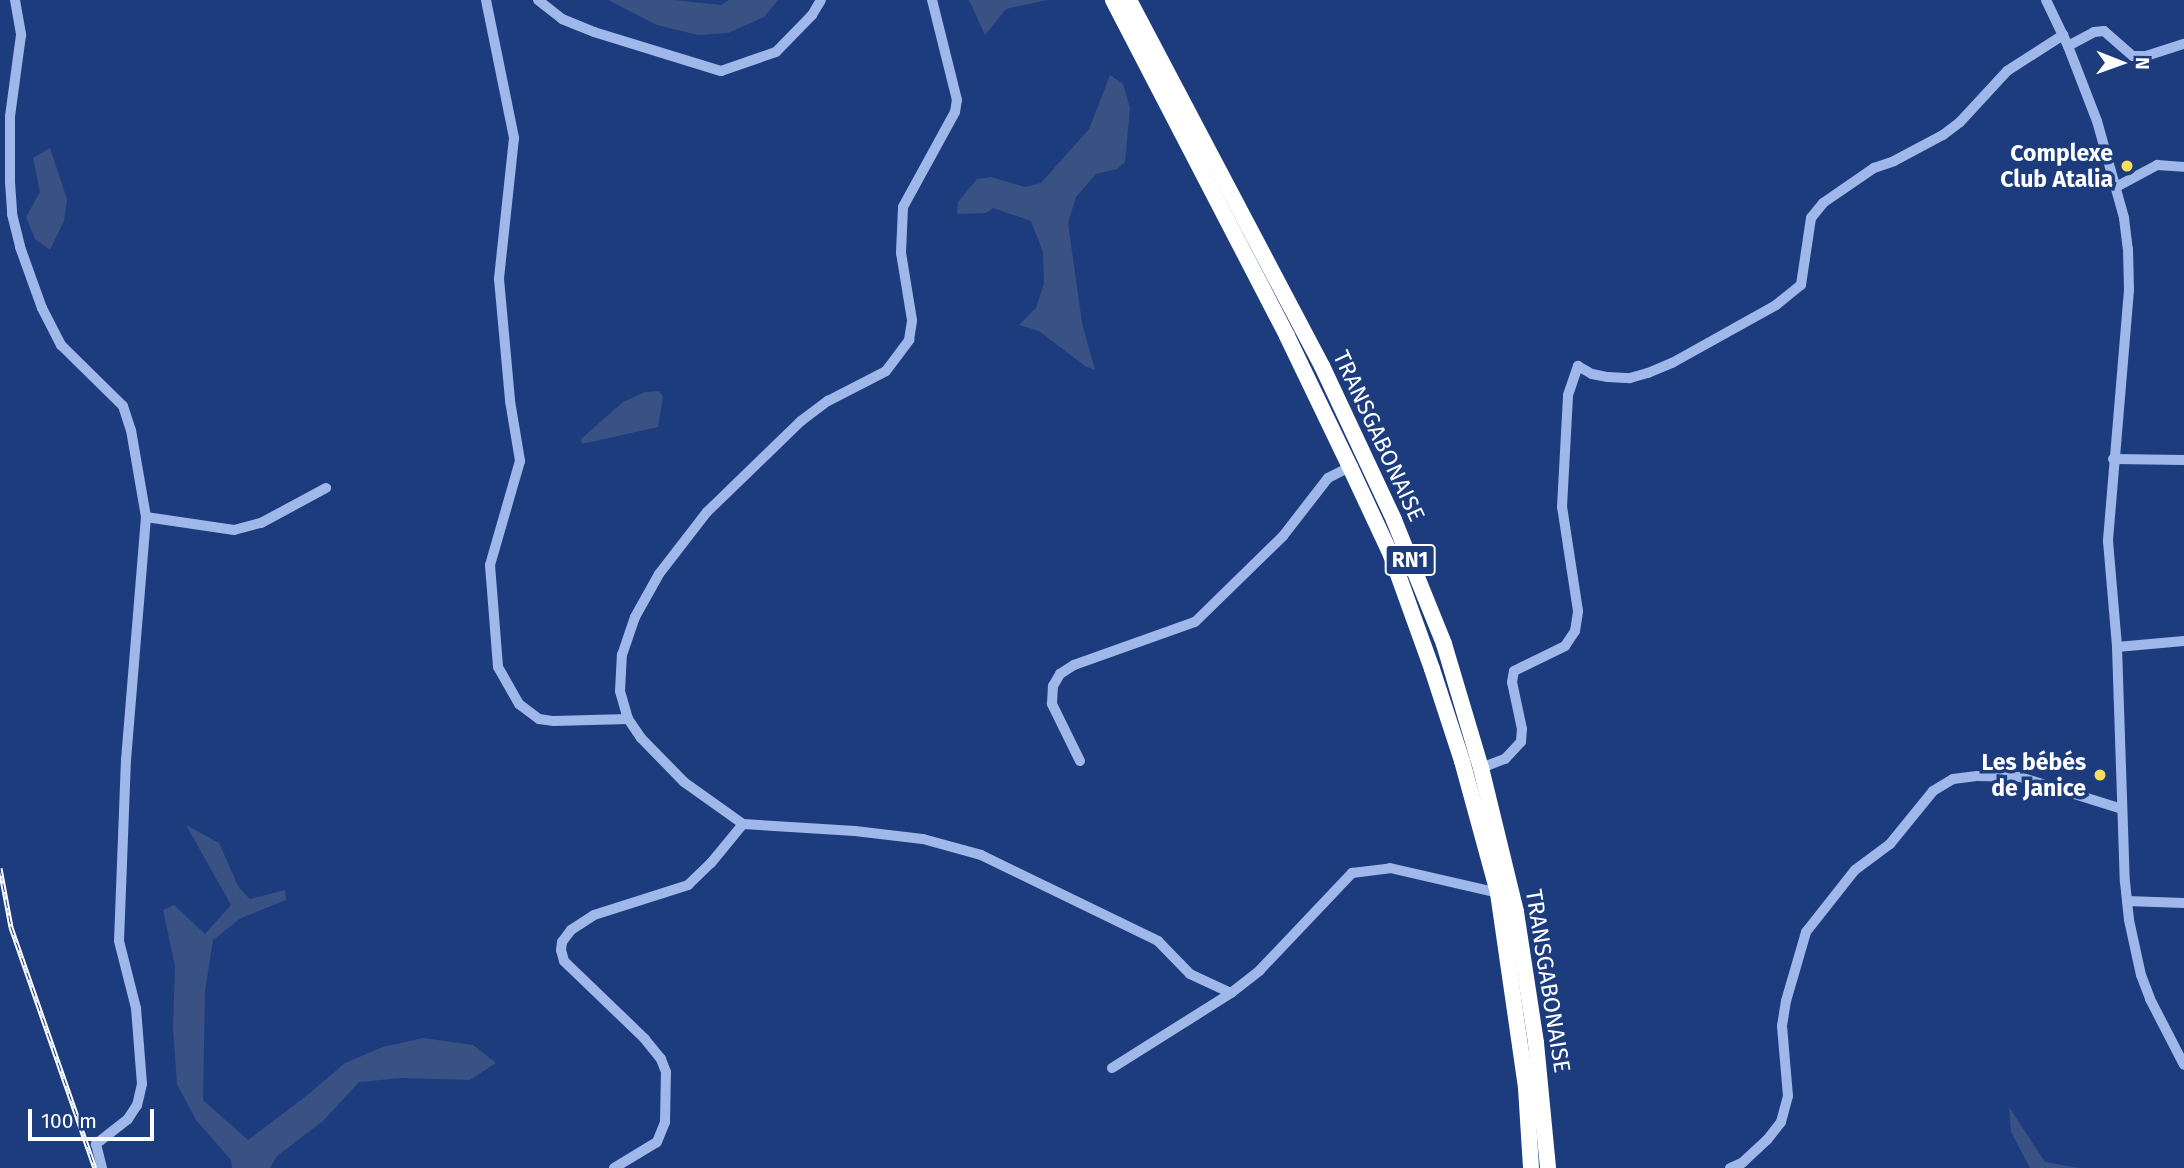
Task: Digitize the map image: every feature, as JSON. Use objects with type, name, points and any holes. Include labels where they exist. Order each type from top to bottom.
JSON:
[{"type":"highway","name":"TRANSGABONAISE","points":[[1113,0],[1287,336],[1350,467],[1391,555],[1432,669],[1462,761],[1498,892],[1526,1088],[1531,1168]]},
{"type":"highway","name":"TRANSGABONAISE","points":[[1129,0],[1322,366],[1394,520],[1444,644],[1482,768],[1520,936],[1536,1043],[1548,1168]]},
{"type":"street","points":[[15,0],[21,35],[10,116],[10,172],[12,214],[20,247],[42,307],[61,345],[123,406],[131,430],[146,517],[126,759],[119,941],[136,1009],[142,1084],[137,1105],[128,1119],[96,1144],[102,1168]]},
{"type":"street","points":[[486,0],[514,138],[499,279],[510,401],[520,461],[490,565],[498,667],[519,704],[539,719],[628,719]]},
{"type":"street","points":[[538,0],[562,19],[594,32],[721,71],[776,52],[812,15],[821,0]]},
{"type":"street","points":[[932,0],[957,100],[949,123],[903,207],[901,253],[912,320],[909,340],[886,371],[828,401],[783,437],[707,512],[659,574],[635,617],[622,655],[620,691],[628,719],[641,738],[684,782],[743,824],[855,831],[923,839],[981,855],[1158,941],[1190,974],[1231,993]]},
{"type":"street","points":[[2046,0],[2066,41],[2097,121],[2116,187],[2130,263],[2108,541],[2117,647],[2127,901],[2141,975],[2150,999],[2184,1065]]},
{"type":"street","points":[[1482,768],[1505,759],[1521,742],[1522,729],[1512,682],[1514,671],[1566,646],[1575,631],[1578,611],[1562,507],[1568,395],[1578,366],[1592,374],[1608,376],[1630,378],[1648,373],[1672,363],[1776,305],[1801,285],[1811,218],[1823,203],[1874,168],[1894,161],[1942,135],[1960,122],[2007,71],[2066,41],[2094,32],[2104,31],[2133,57],[2146,56],[2184,44]]},
{"type":"street","points":[[2116,187],[2157,165],[2184,167]]},
{"type":"street","points":[[2113,459],[2184,460]]},
{"type":"street","points":[[1080,761],[1052,704],[1053,686],[1060,674],[1074,665],[1195,622],[1283,536],[1328,478],[1350,467]]},
{"type":"street","points":[[146,517],[233,530],[261,523],[326,488]]},
{"type":"street","points":[[2117,647],[2184,641]]},
{"type":"street","points":[[1730,1168],[1751,1155],[1781,1122],[1788,1096],[1782,1026],[1786,1001],[1806,932],[1855,870],[1890,844],[1933,791],[1953,779],[1977,776],[2020,777],[2122,809]]},
{"type":"street","points":[[614,1168],[657,1142],[665,1122],[668,1090],[666,1072],[661,1059],[645,1039],[564,961],[562,942],[570,930],[594,915],[688,885],[712,863],[743,824]]},
{"type":"street","points":[[1112,1068],[1231,993],[1260,970],[1352,873],[1390,868],[1498,892]]},
{"type":"street","points":[[2127,901],[2184,903]]},
{"type":"water","points":[[608,0],[675,0],[721,5],[729,0],[778,0],[764,17],[728,33],[698,35],[657,25]]},
{"type":"water","points":[[969,0],[1047,0],[1006,9],[985,35]]},
{"type":"water","points":[[1110,75],[1123,84],[1130,108],[1125,162],[1117,169],[1096,174],[1076,197],[1068,223],[1082,323],[1095,370],[1085,366],[1039,331],[1019,325],[1036,308],[1044,283],[1043,252],[1031,221],[993,208],[986,213],[957,214],[958,202],[977,179],[991,177],[1025,187],[1041,183],[1089,129]]},
{"type":"water","points":[[50,148],[67,199],[64,221],[50,250],[35,239],[26,217],[40,192],[33,158]]},
{"type":"water","points":[[659,391],[663,397],[658,427],[582,444],[581,439],[623,402],[645,392]]},
{"type":"water","points":[[186,825],[219,843],[239,888],[250,899],[285,890],[286,900],[241,918],[213,940],[205,991],[203,1100],[248,1140],[345,1063],[383,1047],[423,1038],[473,1045],[496,1063],[470,1080],[402,1078],[359,1082],[323,1121],[277,1156],[270,1168],[232,1168],[231,1160],[196,1120],[177,1084],[173,1027],[175,966],[163,910],[174,905],[205,934],[231,905]]},
{"type":"water","points":[[2009,1107],[2045,1162],[2079,1168],[2030,1168],[2011,1132]]},
{"type":"railway","points":[[0,868],[11,927],[95,1168]]},
{"type":"place","name":"Complexe Club Atalia","points":[[2127,166]]},
{"type":"place","name":"Les bébés de Janice","points":[[2100,775]]}]
